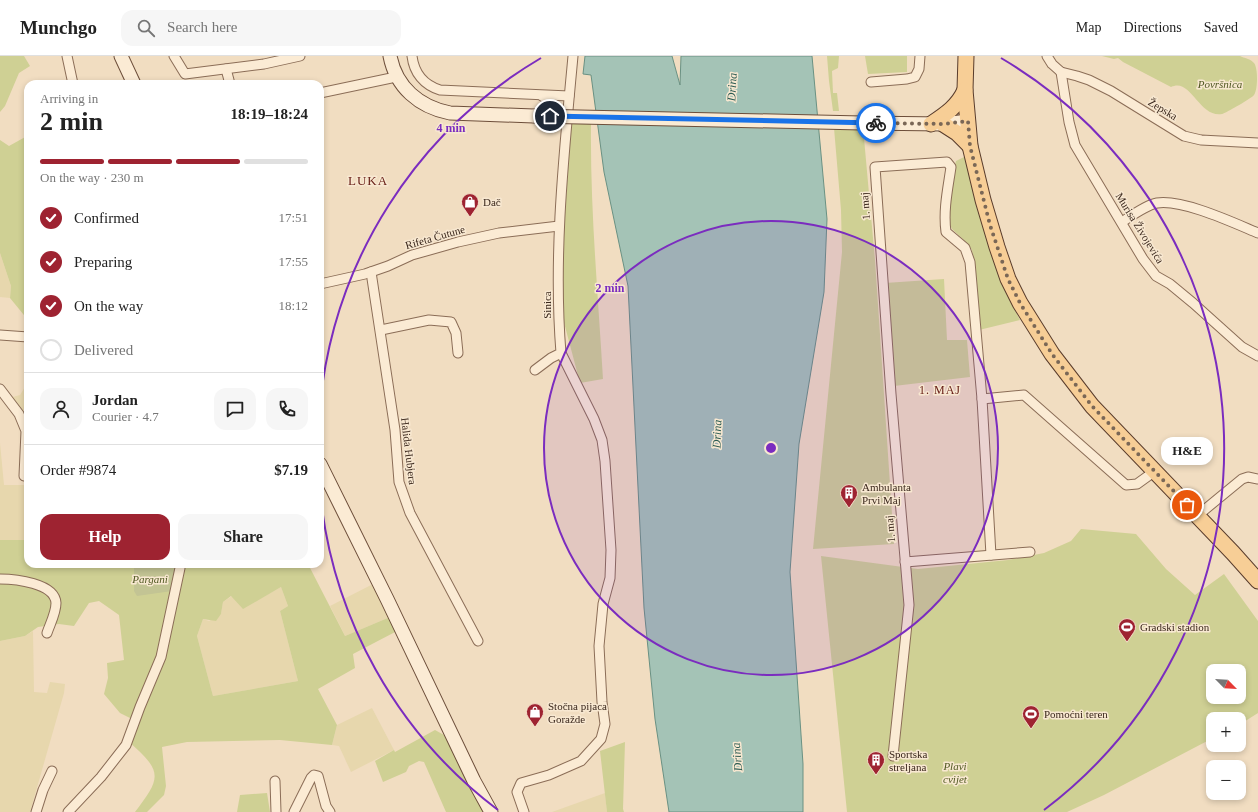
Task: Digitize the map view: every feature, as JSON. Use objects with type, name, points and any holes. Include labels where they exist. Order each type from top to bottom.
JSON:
[{"type":"main road","points":[[121,56],[132,80]]},
{"type":"main road","points":[[390,56],[396,77],[414,97],[430,107],[439,111],[450,113],[862,123],[937,124],[968,121]]},
{"type":"main road","points":[[966,56],[965,90],[970,146],[996,247],[1008,279],[1020,303],[1052,354],[1092,406],[1257,578]]},
{"type":"main road","points":[[937,124],[961,99],[965,90]]},
{"type":"main road","points":[[937,124],[957,133],[970,146]]},
{"type":"main road","points":[[324,472],[387,599],[474,781],[491,812]]},
{"type":"street","points":[[68,56],[73,80]]},
{"type":"street","points":[[174,56],[184,74],[264,64],[300,56]]},
{"type":"street","points":[[412,56],[413,63],[423,81],[440,90],[569,96]]},
{"type":"street","name":"Sinica","points":[[561,353],[559,327],[559,226],[566,123],[573,56]]},
{"type":"street","points":[[871,82],[915,77],[919,69],[920,56]]},
{"type":"street","points":[[1047,56],[1052,64],[1061,72]]},
{"type":"street","points":[[226,69],[229,80]]},
{"type":"street","name":"Žepska","points":[[1061,72],[1089,80],[1184,136],[1201,140],[1258,143]]},
{"type":"street","name":"Murisa Živojevića","points":[[1061,72],[1075,145],[1143,258],[1156,276],[1170,284],[1205,313],[1242,347],[1258,356]]},
{"type":"street","points":[[324,92],[396,77]]},
{"type":"street","points":[[541,95],[551,102],[566,123]]},
{"type":"street","name":"1. maj","points":[[893,756],[909,605],[891,394],[875,167],[947,162],[951,167],[945,207],[945,223],[946,232],[965,248],[970,262],[982,398],[991,555]]},
{"type":"street","points":[[1122,222],[1138,212],[1156,204],[1174,203],[1220,217],[1258,233]]},
{"type":"street","name":"Rifeta Čutune","points":[[324,283],[371,272],[412,255],[458,242],[499,233],[559,226]]},
{"type":"street","name":"Halida Hubjera","points":[[371,272],[395,430],[399,482],[410,513],[478,641]]},
{"type":"street","points":[[381,330],[429,320],[451,322],[456,333],[458,353]]},
{"type":"street","points":[[0,335],[24,337]]},
{"type":"street","points":[[524,812],[517,792],[521,783],[581,761],[601,739],[605,724],[602,702],[599,646],[603,604],[610,578],[611,550],[605,461],[602,440],[594,419],[561,353],[551,358],[535,370]]},
{"type":"street","points":[[0,389],[19,414],[24,425]]},
{"type":"street","points":[[982,398],[1024,395],[1126,485],[1136,484],[1155,471]]},
{"type":"street","points":[[1198,516],[1242,479],[1248,477],[1258,479]]},
{"type":"street","points":[[905,562],[1030,552]]},
{"type":"street","points":[[68,812],[101,777],[126,745],[161,657],[179,568]]},
{"type":"street","points":[[0,578],[35,584],[48,589],[55,597],[56,604],[54,615],[47,633]]},
{"type":"street","points":[[36,812],[43,790],[52,771]]},
{"type":"street","points":[[294,812],[310,778],[314,775],[318,776],[326,806],[330,812]]},
{"type":"street","points":[[275,781],[276,812]]},
{"type":"shaded area","points":[[0,253],[11,286],[10,298],[0,297]]},
{"type":"shaded area","points":[[24,388],[24,410],[20,412],[9,398],[20,395]]},
{"type":"shaded area","points":[[0,443],[4,485],[24,485],[24,540],[0,540]]},
{"type":"shaded area","points":[[375,583],[390,617],[345,636],[330,606]]},
{"type":"shaded area","points":[[281,587],[288,606],[280,611],[298,681],[213,696],[197,636],[203,619],[209,621],[221,614],[223,602],[232,596],[243,608]]},
{"type":"shaded area","points":[[33,631],[34,692],[47,693],[50,682],[65,684],[64,693],[30,812],[0,812],[0,641],[25,636]]},
{"type":"shaded area","points":[[372,708],[394,750],[351,772],[339,746],[332,745],[337,725]]},
{"type":"shaded area","points":[[605,793],[607,812],[552,812]]},
{"type":"green space","points":[[0,56],[24,56],[30,66],[19,73],[5,106],[0,112]]},
{"type":"green space","points":[[827,56],[839,56],[838,68],[832,71],[833,93],[837,93],[839,111],[833,111]]},
{"type":"green space","points":[[865,56],[907,56],[907,72],[868,74]]},
{"type":"green space","name":"Površnica","points":[[1102,56],[1240,56],[1251,60],[1254,63],[1257,74],[1257,84],[1252,97],[1222,114],[1214,114],[1201,105],[1190,92],[1184,88],[1178,85],[1171,87],[1118,58],[1114,59]]},
{"type":"green space","points":[[571,122],[591,123],[593,219],[603,379],[580,383],[562,315],[564,228]]},
{"type":"green space","points":[[863,127],[875,260],[894,544],[813,549],[842,252],[841,210],[834,128]]},
{"type":"green space","points":[[24,138],[24,315],[10,298],[11,286],[0,253],[0,140],[9,146]]},
{"type":"green space","points":[[966,156],[992,255],[1005,291],[1020,320],[979,330],[972,250],[967,243],[952,229],[948,221],[953,173],[956,161]]},
{"type":"green space","points":[[944,279],[947,340],[967,340],[970,377],[894,386],[885,283]]},
{"type":"green space","name":"Plavi cvijet","points":[[1081,529],[1136,534],[1166,569],[1195,595],[1224,574],[1258,621],[1258,713],[1246,721],[1246,712],[1206,712],[1206,742],[1104,795],[1067,812],[847,812],[821,556],[918,569],[1008,560],[1044,553],[1071,541]]},
{"type":"green space","points":[[0,540],[24,540],[24,568],[134,568],[134,591],[170,568],[310,568],[345,636],[390,617],[397,631],[353,654],[355,668],[318,689],[337,725],[332,745],[280,740],[187,742],[162,747],[166,786],[164,795],[147,812],[135,812],[150,791],[155,776],[153,769],[149,761],[130,743],[132,719],[120,713],[104,694],[108,678],[107,663],[124,660],[119,615],[99,601],[89,603],[74,626],[59,624],[38,627],[25,636],[0,641]],"holes":[[[281,587],[288,606],[280,611],[298,681],[213,696],[197,636],[203,619],[216,621],[221,614],[223,602],[231,596],[243,609]]]},
{"type":"green space","name":"Pargani","points":[[134,568],[176,568],[176,576],[172,591],[137,596],[134,591]]},
{"type":"green space","points":[[435,730],[444,735],[486,812],[446,812],[424,762],[419,761],[409,766],[406,772],[383,782],[375,761]]},
{"type":"green space","points":[[625,742],[624,812],[607,812],[600,751]]},
{"type":"green space","points":[[267,793],[270,812],[237,812],[240,795]]},
{"type":"water","name":"Drina","points":[[585,56],[672,56],[680,85],[681,56],[812,56],[827,219],[824,292],[799,444],[790,572],[803,764],[803,812],[669,812],[655,719],[644,608],[628,286],[604,172],[591,75],[583,74]]},
{"type":"way so far","points":[[876,123],[943,124],[968,121],[970,146],[996,247],[1008,279],[1020,303],[1052,354],[1092,406],[1187,505]]},
{"type":"place","name":"Dač","points":[[470,217]]},
{"type":"place","name":"H&E","points":[[1187,505]]},
{"type":"place","name":"Ambulanta Prvi Maj","points":[[849,508]]},
{"type":"place","name":"Gradski stadion","points":[[1127,642]]},
{"type":"place","name":"Stočna pijaca Goražde","points":[[535,727]]},
{"type":"place","name":"Pomoćni teren","points":[[1031,729]]},
{"type":"place","name":"Sportska streljana","points":[[876,775]]},
{"type":"district","name":"LUKA","points":[[368,180]]},
{"type":"district","name":"1. MAJ","points":[[940,390]]},
{"type":"route","points":[[550,116],[876,123]]}]
